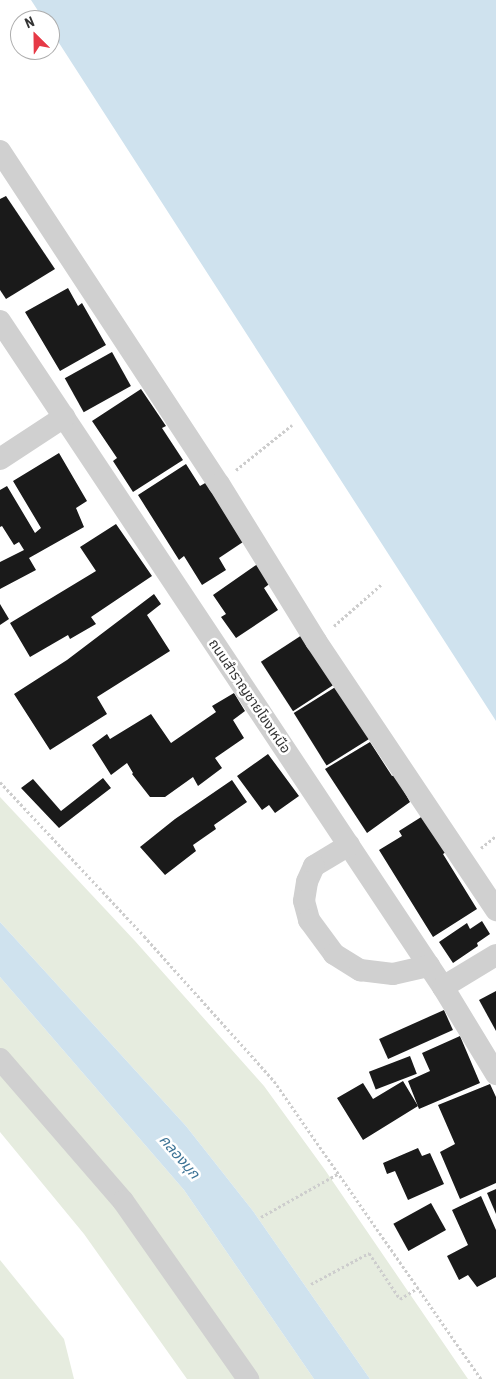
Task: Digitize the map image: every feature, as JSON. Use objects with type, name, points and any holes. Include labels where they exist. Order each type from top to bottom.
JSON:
[{"type":"street","points":[[4,166],[219,484],[316,641],[496,910]]},
{"type":"street","name":"ถนนสำราญชายโขงเหนือ","points":[[0,321],[443,987],[496,1074]]},
{"type":"street","points":[[0,459],[64,417]]},
{"type":"street","points":[[349,845],[314,866],[307,882],[304,901],[309,920],[334,954],[360,970],[394,974],[429,966]]},
{"type":"street","points":[[443,987],[496,955]]},
{"type":"street","points":[[0,1060],[123,1201],[248,1379]]},
{"type":"path","points":[[219,484],[292,425]]},
{"type":"path","points":[[316,641],[383,583]]},
{"type":"path","points":[[0,782],[144,936],[274,1081],[419,1287],[481,1379]]},
{"type":"path","points":[[261,1218],[339,1173]]},
{"type":"path","points":[[311,1284],[369,1253],[400,1300],[419,1287]]},
{"type":"shaded area","points":[[0,797],[135,941],[264,1086],[325,1170],[468,1379],[370,1379],[253,1211],[186,1126],[0,922]]},
{"type":"shaded area","points":[[0,977],[184,1190],[314,1379],[187,1379],[84,1234],[0,1132]]},
{"type":"shaded area","points":[[0,1260],[64,1339],[74,1379],[0,1379]]},
{"type":"water","points":[[31,0],[496,0],[496,721],[60,45],[60,10],[38,10]]},
{"type":"water","name":"คลองมุก","points":[[0,922],[186,1126],[253,1211],[370,1379],[314,1379],[184,1190],[0,977]]},
{"type":"building","points":[[6,196],[55,269],[6,299],[0,290],[0,199]]},
{"type":"building","points":[[68,288],[78,306],[82,303],[106,345],[60,371],[25,312]]},
{"type":"building","points":[[112,352],[131,386],[84,412],[65,378]]},
{"type":"building","points":[[141,389],[166,426],[162,428],[183,460],[133,492],[113,461],[117,458],[92,421]]},
{"type":"building","points":[[59,453],[87,501],[76,508],[84,527],[29,558],[36,570],[0,589],[0,562],[24,550],[19,542],[14,545],[2,526],[0,527],[0,490],[7,486],[35,533],[41,528],[13,481]]},
{"type":"building","points":[[186,464],[200,486],[207,482],[246,540],[219,558],[226,570],[202,585],[184,556],[179,560],[138,495]]},
{"type":"building","points":[[116,524],[152,576],[91,617],[96,624],[70,639],[68,635],[30,657],[10,623],[96,571],[80,547]]},
{"type":"building","points":[[259,563],[272,582],[264,588],[278,610],[236,638],[221,617],[226,614],[213,595]]},
{"type":"building","points":[[154,594],[161,604],[147,615],[170,651],[97,697],[107,714],[50,750],[14,694],[67,660]]},
{"type":"building","points":[[0,604],[9,619],[0,625]]},
{"type":"building","points":[[302,635],[334,684],[293,711],[261,662]]},
{"type":"building","points":[[337,686],[370,739],[327,766],[294,713]]},
{"type":"building","points":[[234,693],[245,711],[233,720],[244,738],[215,758],[222,768],[198,786],[193,777],[165,797],[150,797],[132,774],[127,763],[111,775],[92,745],[107,734],[110,739],[151,714],[171,743],[216,712],[212,706]]},
{"type":"building","points":[[370,742],[392,776],[395,775],[410,802],[367,833],[325,769]]},
{"type":"building","points":[[268,754],[299,796],[275,813],[269,805],[262,810],[237,776]]},
{"type":"building","points":[[103,778],[111,788],[59,828],[21,788],[33,779],[61,811]]},
{"type":"building","points":[[232,780],[247,802],[214,825],[216,829],[193,845],[196,851],[165,875],[140,847],[175,819]]},
{"type":"building","points":[[426,814],[449,850],[443,854],[477,909],[433,937],[379,850],[402,836],[399,831]]},
{"type":"building","points":[[482,921],[490,934],[477,943],[478,946],[453,963],[439,942],[467,923],[470,929]]},
{"type":"building","points":[[496,991],[496,1031],[479,1000]]},
{"type":"building","points":[[444,1010],[453,1030],[388,1059],[379,1039]]},
{"type":"building","points":[[460,1036],[480,1083],[419,1109],[408,1081],[430,1071],[422,1053]]},
{"type":"building","points":[[410,1056],[417,1074],[376,1090],[369,1072]]},
{"type":"building","points":[[403,1081],[418,1106],[363,1140],[337,1098],[363,1083],[373,1099]]},
{"type":"building","points":[[490,1084],[496,1097],[496,1183],[460,1199],[440,1152],[455,1144],[438,1105]]},
{"type":"building","points":[[418,1148],[422,1156],[430,1153],[444,1184],[408,1200],[395,1171],[387,1174],[383,1163]]},
{"type":"building","points":[[496,1189],[496,1214],[487,1193]]},
{"type":"building","points":[[481,1196],[496,1230],[496,1277],[477,1287],[468,1275],[459,1280],[447,1256],[468,1245],[452,1210]]},
{"type":"building","points":[[431,1203],[446,1230],[408,1251],[393,1224]]}]
